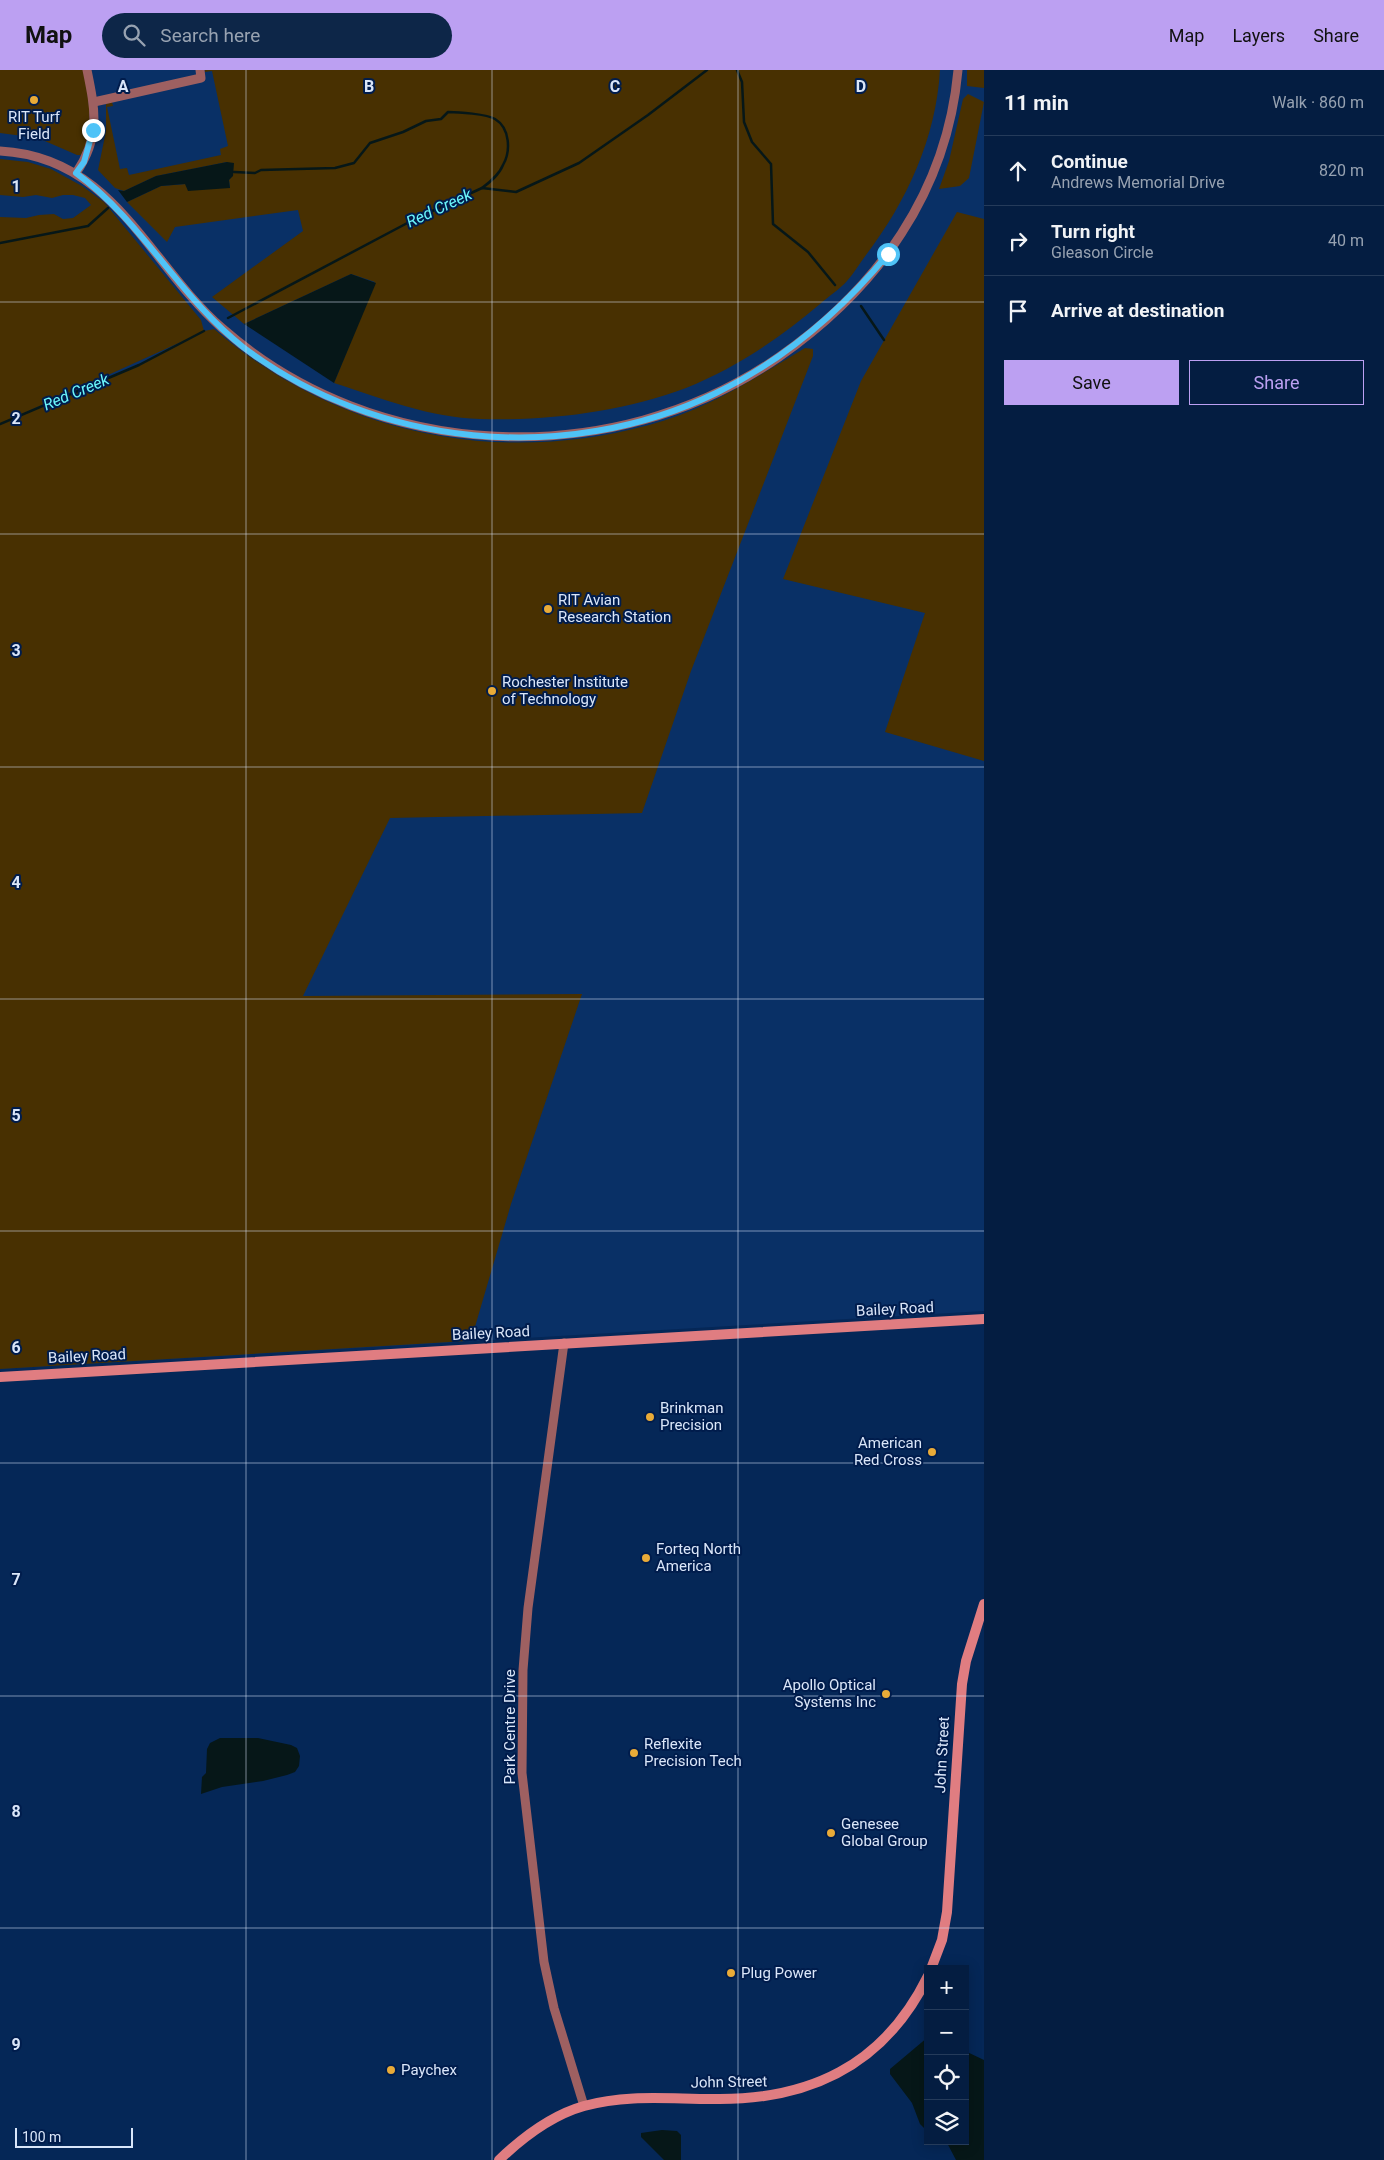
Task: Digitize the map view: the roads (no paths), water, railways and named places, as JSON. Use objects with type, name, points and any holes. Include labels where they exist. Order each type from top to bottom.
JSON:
[{"type":"street","points":[[76,173],[84,162],[93,130],[94,102],[87,70]]},
{"type":"street","points":[[0,151],[29,154],[76,173],[112,203],[190,297],[221,328],[262,360],[309,388],[366,412],[422,428],[489,437],[554,437],[633,423],[661,415],[716,394],[770,363],[809,335],[858,289],[888,254],[925,195],[946,139],[954,105],[958,70]]},
{"type":"street","points":[[94,102],[201,74]]},
{"type":"street","name":"Bailey Road","points":[[0,1377],[984,1319]]},
{"type":"street","name":"Park Centre Drive","points":[[564,1343],[528,1608],[523,1670],[522,1773],[544,1962],[554,2008],[584,2106]]},
{"type":"street","name":"John Street","points":[[933,1965],[942,1940],[947,1912],[963,1676],[970,1645],[984,1604]]},
{"type":"street","name":"John Street","points":[[499,2160],[516,2144],[544,2124],[584,2106],[631,2097],[752,2099],[775,2096],[815,2085],[835,2076],[858,2061],[878,2044],[900,2020],[924,1984]]},
{"type":"waterway","name":"Red Creek","points":[[228,318],[413,220],[482,188],[516,192],[579,163],[648,115],[707,70]]},
{"type":"waterway","points":[[737,70],[742,82],[744,122],[752,142],[771,164],[773,224],[808,252],[835,285]]},
{"type":"waterway","points":[[234,172],[255,173],[261,170],[335,168],[354,163],[370,143],[403,132],[426,121],[441,119],[448,112],[458,112],[495,119],[504,128],[508,140],[506,159],[501,169],[482,188]]},
{"type":"waterway","points":[[0,243],[88,226],[108,208]]},
{"type":"waterway","points":[[861,306],[884,340]]},
{"type":"waterway","name":"Red Creek","points":[[0,424],[139,365],[204,331]]},
{"type":"place","name":"RIT Turf Field","points":[[34,100]]},
{"type":"place","name":"RIT Avian Research Station","points":[[548,609]]},
{"type":"place","name":"Rochester Institute of Technology","points":[[492,691]]},
{"type":"place","name":"Brinkman Precision","points":[[650,1417]]},
{"type":"place","name":"American Red Cross","points":[[932,1452]]},
{"type":"place","name":"Forteq North America","points":[[646,1558]]},
{"type":"place","name":"Apollo Optical Systems Inc","points":[[886,1694]]},
{"type":"place","name":"Reflexite Precision Tech","points":[[634,1753]]},
{"type":"place","name":"Genesee Global Group","points":[[831,1833]]},
{"type":"place","name":"Plug Power","points":[[731,1973]]},
{"type":"place","name":"Paychex","points":[[391,2070]]}]
